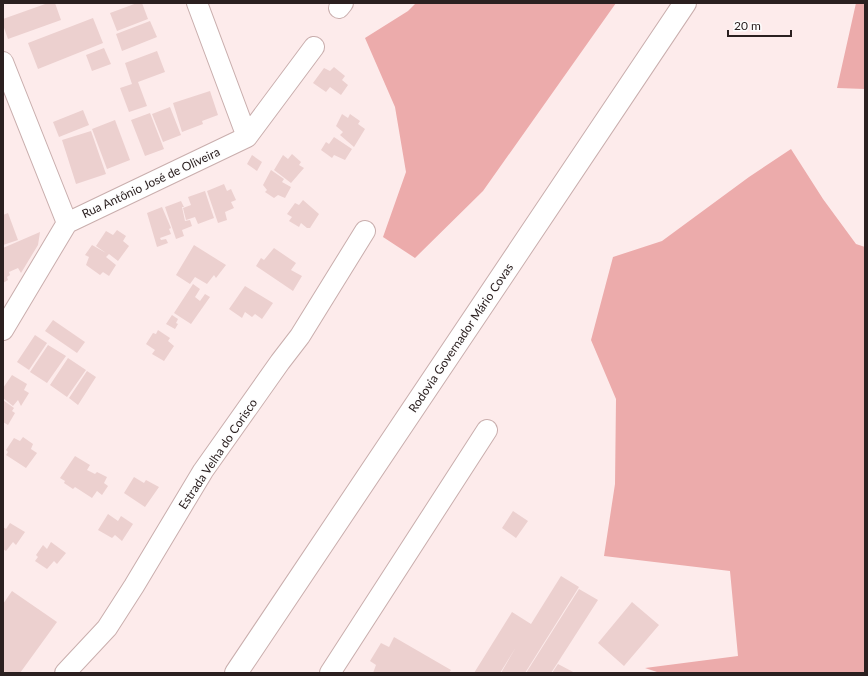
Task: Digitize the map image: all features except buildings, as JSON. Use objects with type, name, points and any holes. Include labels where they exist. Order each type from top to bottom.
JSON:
[{"type":"highway","name":"Rodovia Governador Mário Covas","points":[[236,673],[685,3]]},
{"type":"street","points":[[197,3],[247,137]]},
{"type":"street","name":"Rua Antônio José de Oliveira","points":[[3,330],[67,223],[247,137],[314,47]]},
{"type":"street","points":[[3,62],[67,223]]},
{"type":"street","name":"Estrada Velha do Corisco","points":[[65,673],[107,628],[203,471],[300,336],[365,231]]},
{"type":"street","points":[[330,673],[487,430]]},
{"type":"shaded area","points":[[416,3],[616,3],[483,191],[415,258],[383,237],[406,172],[395,107],[365,38],[408,11]]},
{"type":"shaded area","points":[[856,3],[865,3],[865,89],[837,88]]},
{"type":"shaded area","points":[[791,149],[823,199],[856,244],[865,247],[865,673],[660,673],[645,668],[738,656],[730,571],[604,556],[615,484],[616,399],[591,340],[613,257],[662,241],[749,177]]}]
